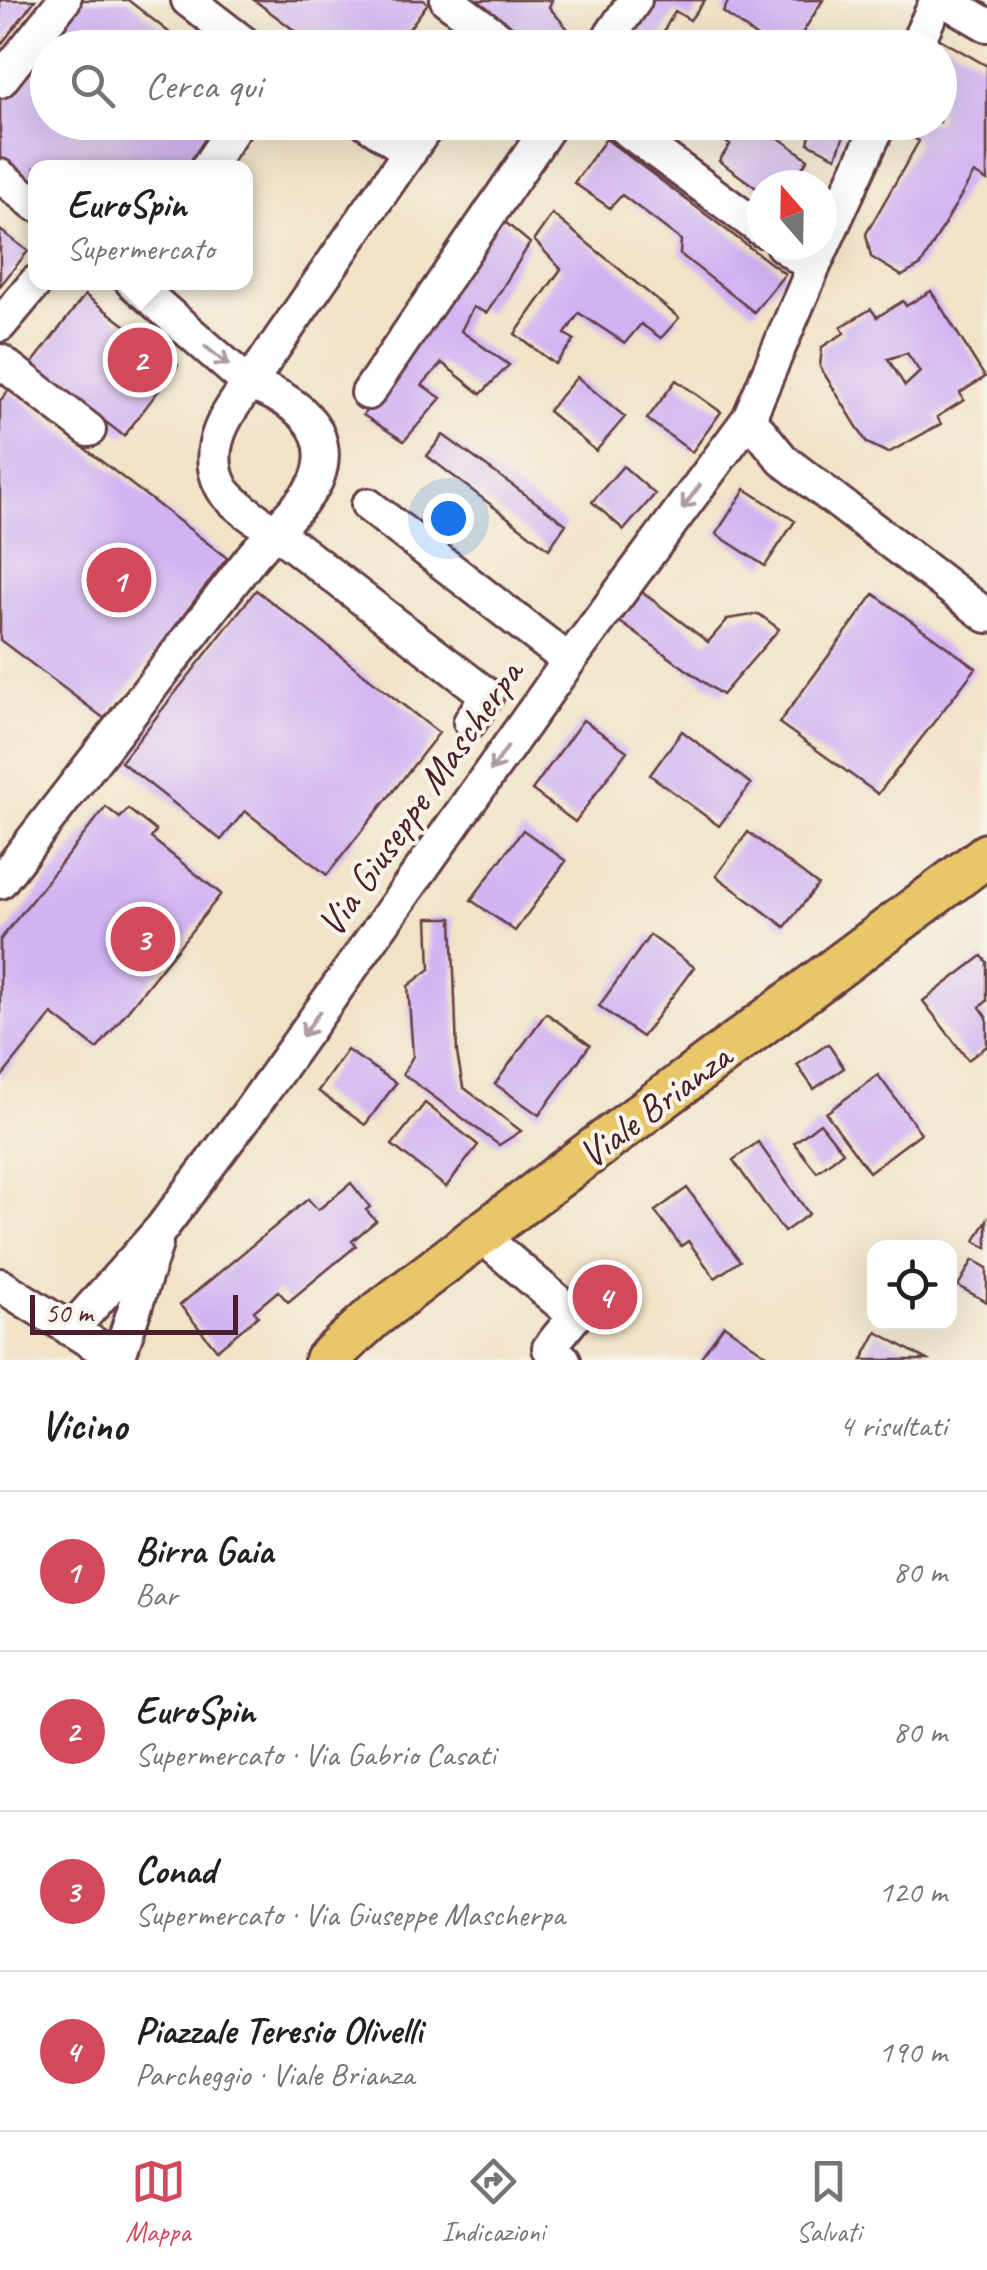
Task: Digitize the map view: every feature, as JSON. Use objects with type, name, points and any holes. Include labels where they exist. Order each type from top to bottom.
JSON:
[{"type":"main road","name":"Viale Brianza","points":[[326,1360],[373,1317],[480,1235],[987,855]]},
{"type":"street","points":[[40,30],[64,0]]},
{"type":"street","points":[[188,0],[227,30]]},
{"type":"street","points":[[448,0],[482,30]]},
{"type":"street","points":[[614,30],[634,0]]},
{"type":"street","points":[[924,30],[940,0],[987,25]]},
{"type":"street","points":[[0,81],[30,43]]},
{"type":"street","points":[[392,140],[410,152]]},
{"type":"street","points":[[418,140],[249,384],[217,434],[214,454],[221,487],[487,695],[470,722]]},
{"type":"street","points":[[368,393],[540,140]]},
{"type":"street","points":[[640,140],[747,219]]},
{"type":"street","name":"Via Giuseppe Mascherpa","points":[[72,1330],[161,1229],[248,1112],[569,661],[749,418],[872,140]]},
{"type":"street","points":[[0,176],[28,198]]},
{"type":"street","points":[[802,260],[813,268]]},
{"type":"street","points":[[0,325],[29,290]]},
{"type":"street","points":[[4,870],[273,530],[317,481],[322,452],[313,422],[296,404],[249,384],[141,290]]},
{"type":"street","points":[[0,361],[88,430]]},
{"type":"street","points":[[749,418],[783,460],[987,616]]},
{"type":"street","points":[[368,506],[569,661]]},
{"type":"street","name":"Via Giuseppe Mascherpa","points":[[119,1360],[161,1229]]},
{"type":"street","points":[[480,1235],[575,1316],[548,1348],[564,1360]]},
{"type":"street","points":[[0,1285],[119,1360]]},
{"type":"building","points":[[0,0],[35,0],[0,46]]},
{"type":"building","points":[[72,0],[128,0],[166,30],[49,30]]},
{"type":"building","points":[[254,0],[428,3],[408,30],[294,30]]},
{"type":"building","points":[[464,0],[552,0],[549,7],[569,30],[505,30]]},
{"type":"building","points":[[652,0],[705,0],[690,20],[675,11],[664,30],[631,30]]},
{"type":"building","points":[[729,0],[823,0],[804,30],[748,30],[723,12]]},
{"type":"building","points":[[957,49],[987,66],[987,181],[974,173],[921,265],[902,276],[871,257],[866,234],[919,141],[957,140]]},
{"type":"building","points":[[30,55],[30,140],[217,140],[203,160],[28,160],[28,183],[0,162],[0,94]]},
{"type":"building","points":[[605,140],[747,245],[747,260],[766,260],[785,274],[754,312],[680,254],[681,240],[622,195],[610,208],[574,183]]},
{"type":"building","points":[[723,140],[782,140],[808,159],[800,170],[747,170],[747,181],[719,161],[730,145]]},
{"type":"building","points":[[809,140],[842,140],[836,157]]},
{"type":"building","points":[[552,214],[679,318],[661,338],[641,324],[625,343],[579,313],[565,334],[575,340],[555,364],[515,334],[561,269],[534,240]]},
{"type":"building","points":[[499,217],[530,243],[487,313],[473,307],[461,331],[509,365],[481,394],[442,363],[422,385],[441,398],[404,441],[363,415]]},
{"type":"building","points":[[0,230],[28,251],[0,286]]},
{"type":"building","points":[[931,291],[985,377],[960,393],[964,400],[937,417],[941,424],[888,453],[867,443],[820,367],[822,347],[844,333],[841,327],[871,309],[877,317],[903,301],[906,306]],"holes":[[[907,353],[920,372],[905,386],[888,359]]]},
{"type":"building","points":[[85,295],[178,365],[124,436],[31,365]]},
{"type":"building","points":[[577,377],[625,417],[596,451],[548,411]]},
{"type":"building","points":[[676,380],[721,412],[692,452],[647,419]]},
{"type":"building","points":[[9,390],[227,558],[105,719],[0,640],[0,401]]},
{"type":"building","points":[[443,435],[566,524],[549,549],[427,456]]},
{"type":"building","points":[[623,466],[655,494],[624,530],[592,502]]},
{"type":"building","points":[[745,489],[795,521],[765,566],[716,534]]},
{"type":"building","points":[[256,590],[439,733],[327,875],[245,811],[221,840],[121,762]]},
{"type":"building","points":[[642,592],[708,642],[728,619],[759,614],[779,629],[722,695],[620,622]]},
{"type":"building","points":[[874,594],[976,668],[878,794],[779,723]]},
{"type":"building","points":[[583,720],[627,751],[575,822],[532,790]]},
{"type":"building","points":[[682,731],[751,784],[719,826],[650,775]]},
{"type":"building","points":[[106,807],[120,818],[128,809],[156,831],[151,838],[221,894],[97,1049],[52,1014],[0,1079],[0,940]]},
{"type":"building","points":[[523,830],[566,861],[515,931],[471,900]]},
{"type":"building","points":[[748,832],[818,885],[785,927],[716,876]]},
{"type":"building","points":[[428,918],[452,918],[457,1053],[463,1087],[521,1131],[499,1145],[403,1074],[413,1056],[408,986],[430,969]]},
{"type":"building","points":[[650,935],[694,967],[642,1037],[599,1006]]},
{"type":"building","points":[[982,956],[987,962],[987,1001],[980,1007],[987,1017],[987,1046],[968,1060],[923,1001]]},
{"type":"building","points":[[546,1013],[590,1045],[539,1115],[495,1084]]},
{"type":"building","points":[[828,1044],[844,1068],[814,1089],[797,1065]]},
{"type":"building","points":[[347,1050],[396,1083],[365,1125],[318,1091]]},
{"type":"building","points":[[878,1075],[921,1133],[869,1172],[826,1113]]},
{"type":"building","points":[[425,1103],[478,1145],[446,1187],[392,1145]]},
{"type":"building","points":[[820,1123],[843,1152],[817,1172],[794,1143]]},
{"type":"building","points":[[758,1142],[809,1214],[784,1232],[733,1160]]},
{"type":"building","points":[[351,1183],[376,1221],[352,1241],[356,1246],[288,1302],[278,1291],[254,1311],[258,1316],[217,1350],[180,1305],[308,1199],[318,1210]]},
{"type":"building","points":[[687,1188],[740,1261],[715,1278],[688,1241],[681,1246],[655,1211]]},
{"type":"building","points":[[987,1220],[987,1248],[975,1241]]},
{"type":"building","points":[[973,1260],[987,1268],[987,1302],[958,1286]]},
{"type":"building","points":[[724,1325],[774,1360],[699,1360]]},
{"type":"building","points":[[877,1332],[927,1360],[862,1360]]},
{"type":"place","name":"EuroSpin","points":[[140,360]]},
{"type":"place","name":"Birra Gaia","points":[[119,580]]},
{"type":"place","name":"Conad","points":[[143,939]]},
{"type":"place","name":"Piazzale Teresio Olivelli","points":[[605,1297]]}]
